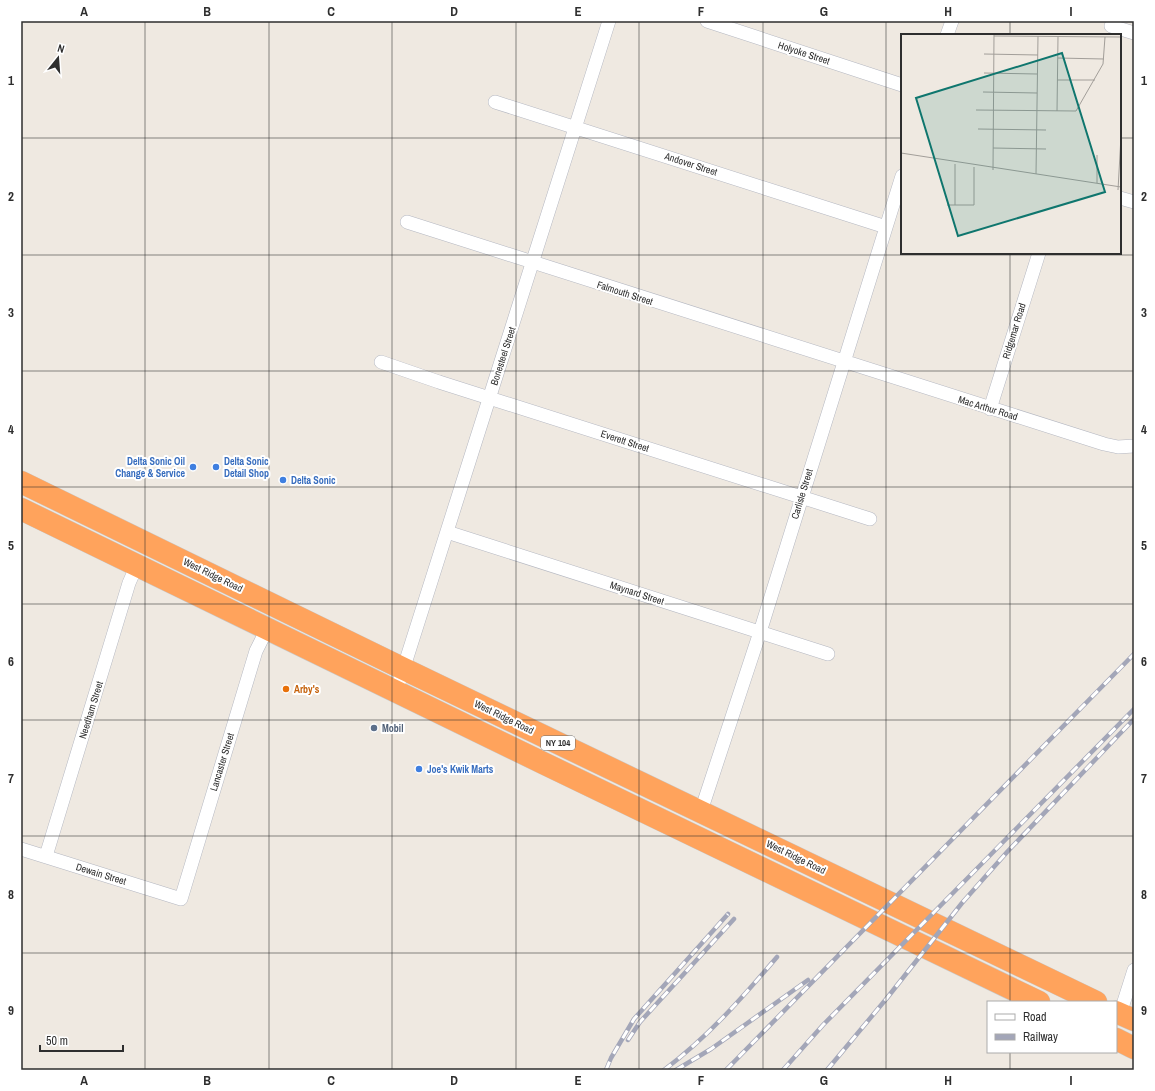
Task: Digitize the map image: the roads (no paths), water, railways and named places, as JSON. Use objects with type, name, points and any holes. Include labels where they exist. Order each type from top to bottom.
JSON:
[{"type":"highway","name":"West Ridge Road","points":[[21,482],[404,669],[1094,1001]]},
{"type":"highway","name":"NY 104","points":[[21,509],[270,629],[396,692],[1037,1001]]},
{"type":"highway","points":[[1117,1040],[1134,1048]]},
{"type":"street","name":"Bonesteel Street","points":[[396,692],[609,21]]},
{"type":"street","name":"Holyoke Street","points":[[707,21],[901,85]]},
{"type":"street","points":[[947,34],[952,21]]},
{"type":"street","points":[[1110,27],[1134,34]]},
{"type":"street","name":"Andover Street","points":[[495,102],[886,228]]},
{"type":"street","name":"Carlisle Street","points":[[701,811],[760,632],[901,179]]},
{"type":"street","points":[[1121,198],[1134,202]]},
{"type":"street","name":"Falmouth Street","points":[[407,222],[844,362]]},
{"type":"street","name":"Ridgemar Road","points":[[990,409],[1039,254]]},
{"type":"street","name":"Everett Street","points":[[381,362],[870,519]]},
{"type":"street","name":"Mac Arthur Road","points":[[844,362],[1104,444],[1118,447],[1134,446]]},
{"type":"street","name":"Maynard Street","points":[[447,532],[828,654]]},
{"type":"street","name":"Needham Street","points":[[46,856],[127,590],[137,565]]},
{"type":"street","name":"Lancaster Street","points":[[181,898],[256,651],[262,639],[270,629]]},
{"type":"street","name":"Dewain Street","points":[[21,849],[181,898]]},
{"type":"street","points":[[1123,1015],[1134,970]]},
{"type":"railway","points":[[726,1070],[1134,654]]},
{"type":"railway","points":[[783,1070],[823,1025],[1134,709]]},
{"type":"railway","points":[[827,1070],[887,998],[962,903],[1008,851],[1134,719]]},
{"type":"railway","points":[[606,1070],[611,1058],[634,1019],[728,914]]},
{"type":"railway","points":[[628,1040],[640,1022],[734,919]]},
{"type":"railway","points":[[664,1070],[710,1031],[777,957]]},
{"type":"railway","points":[[676,1070],[711,1049],[808,980]]},
{"type":"place","name":"Delta Sonic Oil Change & Service","points":[[193,467]]},
{"type":"place","name":"Delta Sonic Detail Shop","points":[[216,467]]},
{"type":"place","name":"Delta Sonic","points":[[283,480]]},
{"type":"place","name":"Arby's","points":[[286,689]]},
{"type":"place","name":"Mobil","points":[[374,728]]},
{"type":"place","name":"Joe's Kwik Marts","points":[[419,769]]}]
